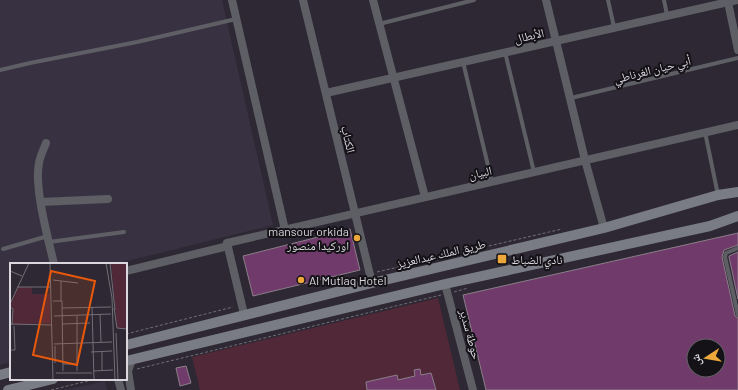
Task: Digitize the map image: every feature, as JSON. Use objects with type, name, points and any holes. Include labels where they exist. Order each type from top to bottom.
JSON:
[{"type":"main road","name":"طريق الملك عبدالعزيز","points":[[127,345],[244,314],[371,278],[604,228],[718,195],[738,191]]},
{"type":"main road","points":[[710,226],[738,216]]},
{"type":"main road","points":[[131,363],[445,284],[710,226],[738,223]]},
{"type":"main road","points":[[0,375],[10,372]]},
{"type":"main road","points":[[8,390],[49,380]]},
{"type":"street","points":[[232,0],[285,230]]},
{"type":"street","name":"الكتاب","points":[[303,0],[354,214],[371,278]]},
{"type":"street","points":[[373,0],[425,197]]},
{"type":"street","points":[[546,0],[585,160],[604,228]]},
{"type":"street","name":"الأبطال","points":[[326,93],[737,0]]},
{"type":"street","points":[[728,2],[738,50]]},
{"type":"street","name":"البيان","points":[[127,271],[285,230],[738,125]]},
{"type":"street","points":[[46,143],[39,164],[38,183],[54,263]]},
{"type":"street","points":[[41,202],[108,199]]},
{"type":"street","points":[[228,244],[244,314]]},
{"type":"street","name":"حوطة سدير","points":[[445,284],[473,390]]},
{"type":"street","points":[[131,363],[128,370],[131,390]]},
{"type":"street","points":[[118,380],[121,390]]},
{"type":"lane","points":[[379,24],[474,0]]},
{"type":"lane","points":[[608,0],[614,28]]},
{"type":"lane","points":[[664,0],[667,16]]},
{"type":"lane","points":[[0,70],[137,42],[237,19]]},
{"type":"lane","points":[[505,52],[534,172]]},
{"type":"lane","name":"أبي حيان الغرناطي","points":[[571,98],[738,58]]},
{"type":"lane","points":[[463,62],[492,182]]},
{"type":"lane","points":[[705,132],[718,195]]},
{"type":"lane","points":[[3,249],[49,239],[124,232]]},
{"type":"lane","points":[[738,248],[726,253],[725,257],[738,316]]},
{"type":"path","points":[[371,278],[561,229]]},
{"type":"path","points":[[131,363],[443,295]]},
{"type":"path","points":[[127,334],[233,307]]},
{"type":"path","points":[[51,390],[92,380]]},
{"type":"shaded area","points":[[0,0],[222,0],[273,225],[119,263],[10,263],[10,362],[0,365]]},
{"type":"shaded area","points":[[438,298],[460,390],[200,390],[192,357]]},
{"type":"shaded area","points":[[105,381],[107,390],[65,390]]},
{"type":"building","points":[[350,229],[360,270],[253,296],[243,256]]},
{"type":"building","points":[[738,233],[738,245],[724,250],[722,257],[735,316],[738,318],[738,390],[486,390],[463,295]]},
{"type":"building","points":[[738,252],[738,299],[729,256]]},
{"type":"building","points":[[186,366],[191,383],[180,386],[176,368]]},
{"type":"building","points":[[420,369],[421,375],[431,373],[436,390],[367,390],[366,382],[397,375],[398,380],[415,376],[414,370]]},
{"type":"place","name":"mansour orkida اوركيدا منصور","points":[[357,238]]},
{"type":"place","name":"نادي الضباط","points":[[502,259]]},
{"type":"place","name":"Al Mutlaq Hotel","points":[[301,280]]}]
